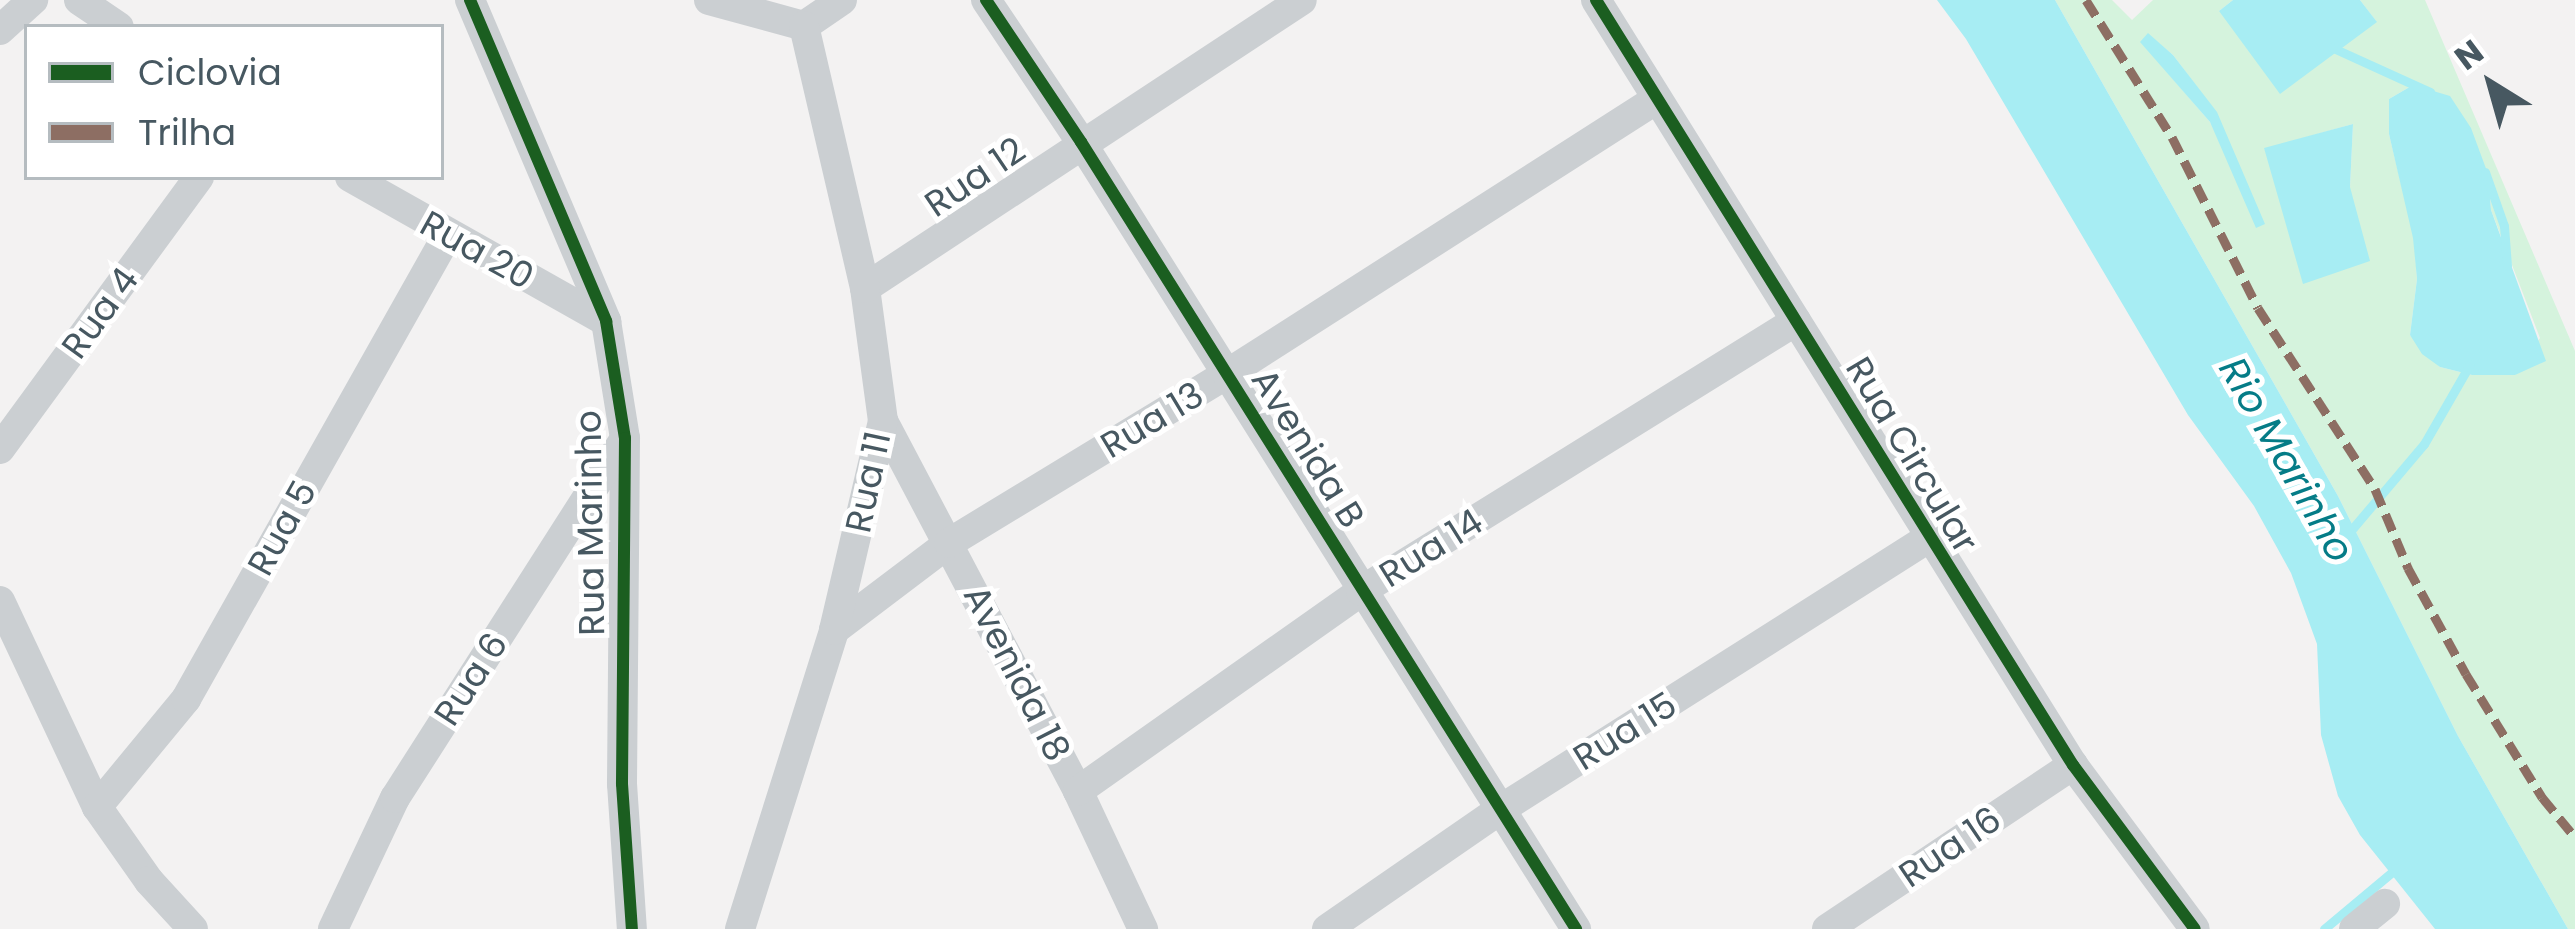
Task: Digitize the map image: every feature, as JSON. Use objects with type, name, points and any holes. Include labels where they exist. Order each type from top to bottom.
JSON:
[{"type":"street","points":[[0,30],[33,0]]},
{"type":"street","points":[[80,0],[115,24]]},
{"type":"street","name":"Rua Marinho","points":[[470,0],[605,321],[625,438],[622,784],[632,929]]},
{"type":"street","points":[[709,0],[804,26],[842,0]]},
{"type":"street","name":"Avenida B","points":[[986,0],[1082,142],[1576,929]]},
{"type":"street","name":"Rua 12","points":[[865,288],[1302,0]]},
{"type":"street","name":"Rua Circular","points":[[1596,0],[1927,539],[2072,765],[2195,929]]},
{"type":"street","name":"Rua 11","points":[[740,929],[835,630],[883,421],[865,288],[804,26]]},
{"type":"street","name":"Rua 13","points":[[835,630],[949,543],[1228,374],[1658,99]]},
{"type":"street","name":"Rua 4","points":[[0,449],[197,180]]},
{"type":"street","name":"Rua 20","points":[[355,180],[605,321]]},
{"type":"street","name":"Rua 5","points":[[98,807],[186,699],[447,236]]},
{"type":"street","name":"Rua 14","points":[[1078,791],[1361,591],[1796,321]]},
{"type":"street","name":"Avenida 18","points":[[883,421],[1078,791],[1143,929]]},
{"type":"street","name":"Rua 6","points":[[333,929],[395,798],[625,438]]},
{"type":"street","name":"Rua 15","points":[[1327,929],[1501,809],[1927,539]]},
{"type":"street","points":[[0,601],[98,807],[149,881],[194,929]]},
{"type":"street","name":"Rua 16","points":[[1827,929],[2072,765]]},
{"type":"street","points":[[2354,929],[2385,904]]},
{"type":"green space","points":[[2055,0],[2112,0],[2132,20],[2153,0],[2233,0],[2219,11],[2376,21],[2360,0],[2425,0],[2575,351],[2575,929],[2568,929],[2458,736],[2338,496]],"holes":[[[2148,34],[2173,55],[2216,112],[2264,224],[2210,122],[2141,42]],[[2413,85],[2488,174],[2491,210],[2540,338],[2515,375],[2472,375],[2440,367],[2410,335],[2417,279],[2414,238],[2389,134],[2389,99]],[[2353,124],[2350,187],[2264,149]]]},
{"type":"water","name":"Rio Marinho","points":[[1937,0],[2055,0],[2338,496],[2458,736],[2568,929],[2435,929],[2360,835],[2338,796],[2321,735],[2317,644],[2291,573],[2254,506],[2188,415],[1966,39]]},
{"type":"water","points":[[2233,0],[2360,0],[2377,22],[2280,94],[2219,11]]},
{"type":"water","points":[[2148,33],[2173,55],[2217,112],[2265,224],[2256,228],[2210,122],[2140,42]]},
{"type":"water","points":[[2413,85],[2450,96],[2471,128],[2488,174],[2491,210],[2546,361],[2515,375],[2472,375],[2440,367],[2422,354],[2410,335],[2417,279],[2413,238],[2389,134],[2389,99]]},
{"type":"water","points":[[2353,124],[2350,187],[2370,261],[2303,284],[2264,148]]},
{"type":"waterway","points":[[2331,47],[2430,92]]},
{"type":"waterway","points":[[2485,172],[2504,226],[2507,266]]},
{"type":"waterway","name":"Rio Marinho","points":[[2347,535],[2424,444],[2470,364]]},
{"type":"waterway","points":[[2324,929],[2397,868]]},
{"type":"marked path","points":[[2086,0],[2172,137],[2258,308],[2375,489],[2408,568],[2466,674],[2542,797],[2575,837]]},
{"type":"cycle path","points":[[470,0],[606,321],[625,438],[622,784],[632,929]]},
{"type":"cycle path","points":[[986,0],[1081,142],[1576,929]]},
{"type":"cycle path","points":[[1596,0],[2073,765],[2195,929]]}]
